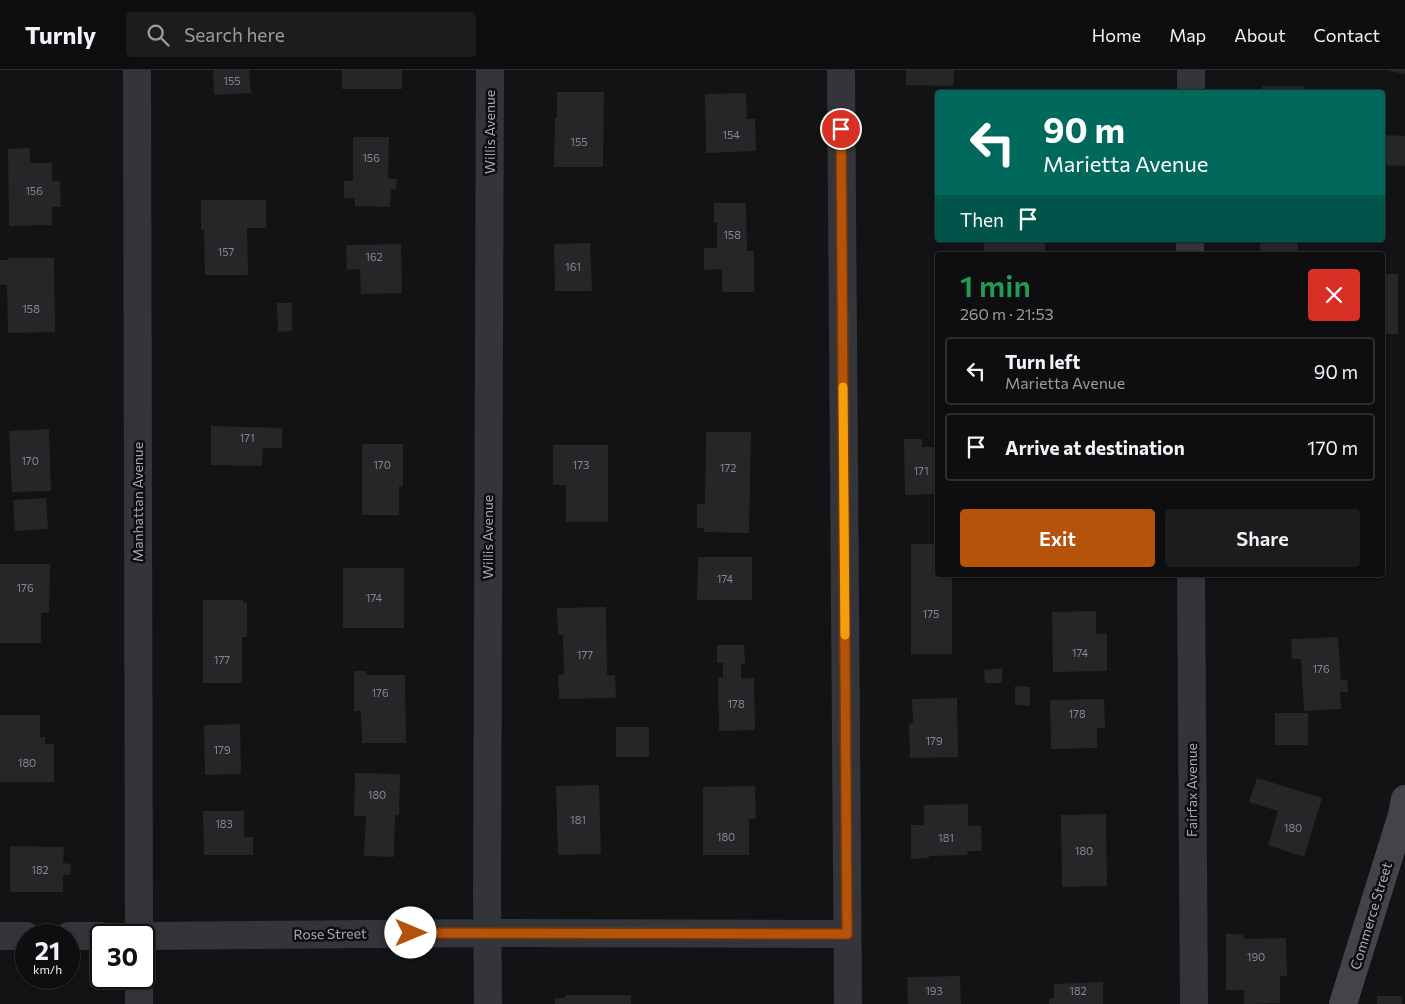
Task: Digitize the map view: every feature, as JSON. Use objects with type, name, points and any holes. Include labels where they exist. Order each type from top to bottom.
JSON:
[{"type":"street","name":"Manhattan Avenue","points":[[138,70],[139,924]]},
{"type":"street","name":"Willis Avenue","points":[[488,1004],[490,70]]},
{"type":"street","points":[[841,70],[848,1004]]},
{"type":"street","points":[[1191,70],[1191,90]]},
{"type":"street","name":"Fairfax Avenue","points":[[1191,577],[1194,1004]]},
{"type":"street","name":"Commerce Street","points":[[1343,1004],[1402,815],[1405,799]]},
{"type":"street","name":"Rose Street","points":[[155,936],[487,933],[847,934]]},
{"type":"street","points":[[0,936],[15,936]]},
{"type":"street","points":[[138,1004],[139,989]]},
{"type":"building","points":[[213,70],[249,70],[251,93],[214,95]]},
{"type":"building","points":[[342,70],[402,70],[402,89],[342,89]]},
{"type":"building","points":[[906,70],[954,70],[953,86],[906,85]]},
{"type":"building","points":[[1405,70],[1405,74],[1389,71]]},
{"type":"building","points":[[1262,86],[1304,86],[1304,90],[1262,90]]},
{"type":"building","points":[[557,92],[604,92],[603,167],[554,167]]},
{"type":"building","points":[[746,93],[747,119],[755,119],[756,151],[706,153],[705,94]]},
{"type":"building","points":[[1385,135],[1405,136],[1405,166],[1385,165]]},
{"type":"building","points":[[353,137],[389,137],[388,179],[397,179],[396,189],[391,189],[390,207],[355,206],[355,198],[344,198],[344,181],[353,181]]},
{"type":"building","points":[[30,148],[30,163],[52,163],[52,181],[60,181],[61,207],[52,207],[52,225],[9,226],[8,149]]},
{"type":"building","points":[[201,200],[266,200],[266,228],[247,228],[248,275],[205,275],[204,230],[201,230]]},
{"type":"building","points":[[714,203],[746,203],[747,251],[754,251],[754,292],[722,292],[722,269],[704,270],[704,248],[717,248],[717,223],[714,223]]},
{"type":"building","points":[[984,242],[1045,242],[1045,252],[984,252]]},
{"type":"building","points":[[1260,242],[1298,242],[1298,251],[1260,252]]},
{"type":"building","points":[[590,243],[592,291],[555,291],[554,244]]},
{"type":"building","points":[[401,244],[402,293],[361,294],[360,269],[347,270],[346,245]]},
{"type":"building","points":[[8,258],[54,258],[55,332],[8,333],[7,285],[0,285],[0,260],[8,260]]},
{"type":"building","points":[[1385,274],[1398,274],[1398,334],[1385,334]]},
{"type":"building","points":[[277,303],[292,303],[292,331],[278,332]]},
{"type":"building","points":[[211,426],[282,428],[282,448],[263,448],[262,466],[211,465]]},
{"type":"building","points":[[49,429],[51,491],[12,492],[9,431]]},
{"type":"building","points":[[706,432],[751,432],[749,533],[704,532],[704,528],[697,528],[697,504],[705,504]]},
{"type":"building","points":[[904,439],[922,439],[922,447],[935,447],[935,494],[905,495]]},
{"type":"building","points":[[362,444],[403,444],[403,487],[399,486],[399,515],[362,515]]},
{"type":"building","points":[[553,445],[608,445],[608,522],[566,522],[566,485],[553,485]]},
{"type":"building","points":[[46,498],[48,529],[15,531],[13,500]]},
{"type":"building","points":[[911,544],[935,544],[935,577],[952,577],[952,654],[911,654]]},
{"type":"building","points":[[698,557],[752,557],[752,600],[697,600]]},
{"type":"building","points":[[0,564],[50,564],[49,613],[41,613],[41,643],[0,643]]},
{"type":"building","points":[[343,568],[404,568],[404,628],[343,628]]},
{"type":"building","points":[[203,600],[243,600],[243,603],[247,603],[247,637],[242,637],[242,683],[203,683]]},
{"type":"building","points":[[606,607],[607,675],[615,675],[616,698],[559,699],[558,675],[564,675],[563,635],[558,635],[557,608]]},
{"type":"building","points":[[1096,611],[1096,634],[1107,634],[1107,671],[1053,672],[1052,612]]},
{"type":"building","points":[[1338,637],[1341,680],[1347,680],[1348,692],[1340,692],[1341,709],[1304,711],[1301,659],[1292,659],[1291,639]]},
{"type":"building","points":[[717,645],[744,645],[745,664],[741,664],[741,678],[754,678],[755,730],[719,731],[718,677],[723,678],[723,663],[717,663]]},
{"type":"building","points":[[1002,668],[1002,683],[985,683],[984,670]]},
{"type":"building","points":[[354,671],[366,671],[366,675],[405,675],[406,743],[362,743],[361,711],[354,711]]},
{"type":"building","points":[[1015,686],[1030,687],[1030,706],[1015,705]]},
{"type":"building","points":[[957,698],[958,757],[910,758],[909,724],[913,723],[912,699]]},
{"type":"building","points":[[1104,699],[1105,728],[1097,728],[1097,748],[1051,749],[1050,700]]},
{"type":"building","points":[[1275,713],[1308,713],[1308,745],[1275,745]]},
{"type":"building","points":[[0,715],[40,715],[40,737],[45,737],[45,744],[54,744],[54,782],[0,782]]},
{"type":"building","points":[[240,724],[241,774],[205,775],[204,725]]},
{"type":"building","points":[[616,727],[649,727],[649,757],[616,757]]},
{"type":"building","points":[[355,773],[400,774],[399,815],[395,815],[394,857],[364,856],[366,816],[354,816]]},
{"type":"building","points":[[1257,778],[1322,798],[1304,857],[1268,845],[1278,811],[1249,802]]},
{"type":"building","points":[[599,785],[601,854],[558,855],[556,786]]},
{"type":"building","points":[[755,786],[756,819],[749,819],[749,855],[703,855],[703,787]]},
{"type":"building","points":[[968,804],[968,826],[981,826],[982,851],[967,851],[968,855],[929,856],[929,858],[911,859],[911,825],[924,825],[924,805]]},
{"type":"building","points":[[203,811],[244,811],[244,837],[253,837],[253,855],[204,855]]},
{"type":"building","points":[[1106,814],[1107,886],[1062,887],[1061,815]]},
{"type":"building","points":[[10,846],[64,847],[63,863],[71,864],[70,875],[63,875],[63,892],[10,892]]},
{"type":"building","points":[[1226,934],[1243,934],[1244,939],[1286,938],[1287,976],[1280,976],[1280,1003],[1244,1004],[1244,990],[1226,990]]},
{"type":"building","points":[[960,976],[961,1004],[908,1004],[907,977]]},
{"type":"building","points":[[1103,982],[1103,1004],[1049,1004],[1049,999],[1054,998],[1054,984]]},
{"type":"building","points":[[565,995],[631,995],[631,1004],[555,1004],[555,998],[565,998]]},
{"type":"building","points":[[1377,996],[1402,996],[1402,1004],[1377,1004]]},
{"type":"slow traffic","points":[[843,387],[845,635]]},
{"type":"route","points":[[411,933],[847,934],[841,129]]}]
